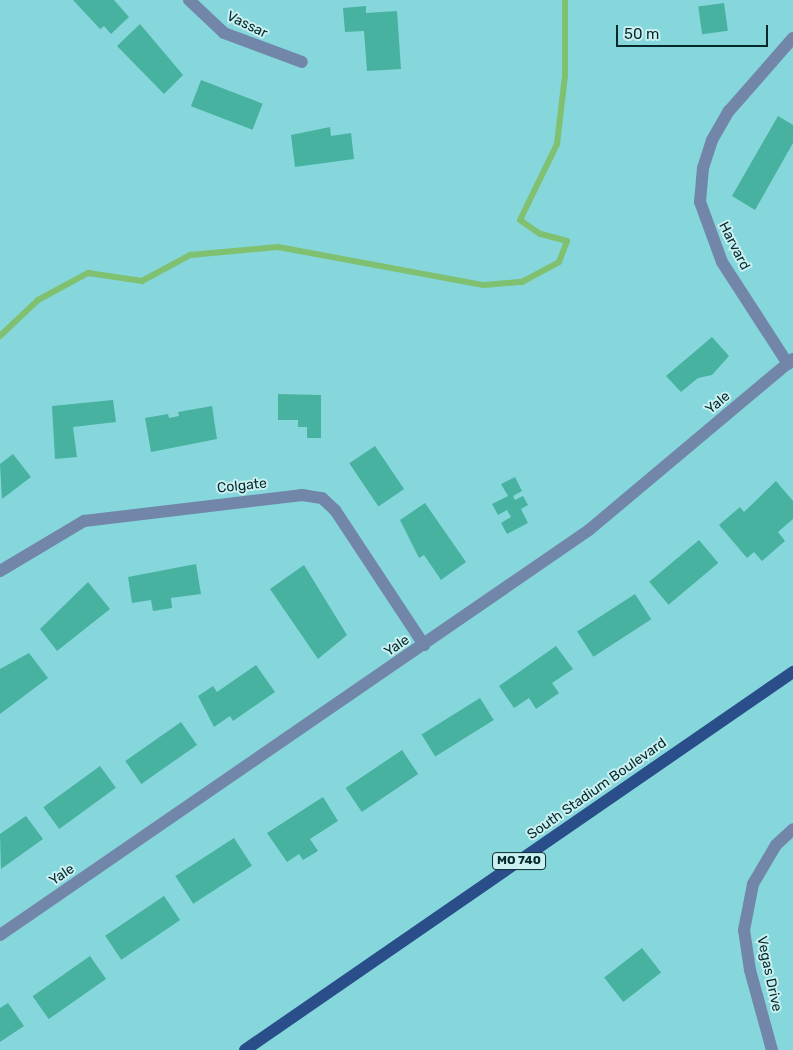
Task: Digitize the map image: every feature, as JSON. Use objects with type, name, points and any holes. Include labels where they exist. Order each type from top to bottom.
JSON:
[{"type":"main road","name":"South Stadium Boulevard","points":[[245,1050],[793,672]]},
{"type":"street","name":"Vassar","points":[[188,0],[224,34],[302,62]]},
{"type":"street","name":"Harvard","points":[[791,361],[722,262],[700,202],[703,168],[712,140],[729,111],[793,38]]},
{"type":"street","name":"Yale","points":[[0,935],[589,530],[791,361]]},
{"type":"street","name":"Colgate","points":[[0,571],[84,521],[292,496],[322,498],[335,510],[424,645]]},
{"type":"street","name":"Vegas Drive","points":[[772,1050],[750,970],[744,930],[753,884],[776,845],[793,829]]},
{"type":"building","points":[[73,0],[114,0],[129,17],[111,34],[104,26],[100,29]]},
{"type":"building","points":[[724,3],[728,31],[702,34],[698,7]]},
{"type":"building","points":[[366,6],[366,13],[397,11],[401,69],[367,71],[364,31],[345,32],[343,8]]},
{"type":"building","points":[[140,24],[183,75],[164,94],[117,46]]},
{"type":"building","points":[[201,80],[263,104],[253,130],[191,106]]},
{"type":"building","points":[[778,116],[793,125],[793,143],[755,210],[732,196]]},
{"type":"building","points":[[330,127],[331,136],[351,133],[354,159],[295,167],[291,135]]},
{"type":"building","points":[[712,337],[729,356],[712,375],[698,378],[681,392],[666,376]]},
{"type":"building","points":[[278,394],[321,395],[321,438],[307,438],[307,427],[298,427],[298,420],[278,420]]},
{"type":"building","points":[[113,400],[116,422],[73,427],[77,457],[55,459],[52,406]]},
{"type":"building","points":[[212,406],[217,439],[151,452],[145,418],[168,414],[169,418],[179,416],[178,412]]},
{"type":"building","points":[[375,446],[404,489],[378,506],[349,463]]},
{"type":"building","points":[[13,454],[31,477],[2,499],[0,464]]},
{"type":"building","points":[[515,477],[522,491],[513,496],[515,500],[523,496],[528,505],[521,509],[528,523],[507,534],[501,523],[511,517],[507,510],[498,515],[492,504],[508,496],[501,484]]},
{"type":"building","points":[[776,481],[793,501],[793,519],[778,532],[785,541],[762,561],[754,552],[747,558],[719,525],[740,507],[744,512]]},
{"type":"building","points":[[425,503],[466,562],[441,580],[424,555],[419,558],[400,520]]},
{"type":"building","points":[[699,540],[718,563],[668,605],[649,582]]},
{"type":"building","points":[[196,564],[201,594],[171,598],[172,608],[153,611],[151,600],[132,603],[128,577]]},
{"type":"building","points":[[304,565],[347,635],[318,659],[270,589]]},
{"type":"building","points":[[88,582],[110,609],[57,651],[40,629]]},
{"type":"building","points":[[635,594],[651,619],[593,657],[577,632]]},
{"type":"building","points":[[556,646],[573,669],[552,683],[559,693],[536,709],[529,698],[514,708],[499,686]]},
{"type":"building","points":[[29,653],[48,678],[0,714],[0,669]]},
{"type":"building","points":[[256,665],[275,692],[233,721],[230,716],[214,727],[198,696],[213,686],[217,692]]},
{"type":"building","points":[[480,698],[494,720],[435,757],[421,735]]},
{"type":"building","points":[[181,722],[197,745],[141,784],[125,761]]},
{"type":"building","points":[[402,750],[418,774],[362,812],[346,788]]},
{"type":"building","points":[[100,766],[116,788],[59,829],[43,807]]},
{"type":"building","points":[[323,797],[338,821],[310,839],[318,851],[303,860],[299,854],[287,862],[267,833]]},
{"type":"building","points":[[26,816],[43,839],[1,869],[0,834]]},
{"type":"building","points":[[234,838],[252,866],[193,904],[175,876]]},
{"type":"building","points":[[164,896],[180,920],[121,960],[105,936]]},
{"type":"building","points":[[642,948],[661,972],[623,1002],[604,978]]},
{"type":"building","points":[[90,956],[106,979],[49,1019],[33,996]]},
{"type":"building","points":[[8,1003],[24,1026],[0,1042],[0,1008]]},
{"type":"waterway","points":[[0,336],[38,300],[88,273],[142,281],[190,255],[278,247],[484,285],[522,282],[559,262],[567,241],[540,234],[520,220],[557,144],[565,76],[565,0]]}]
